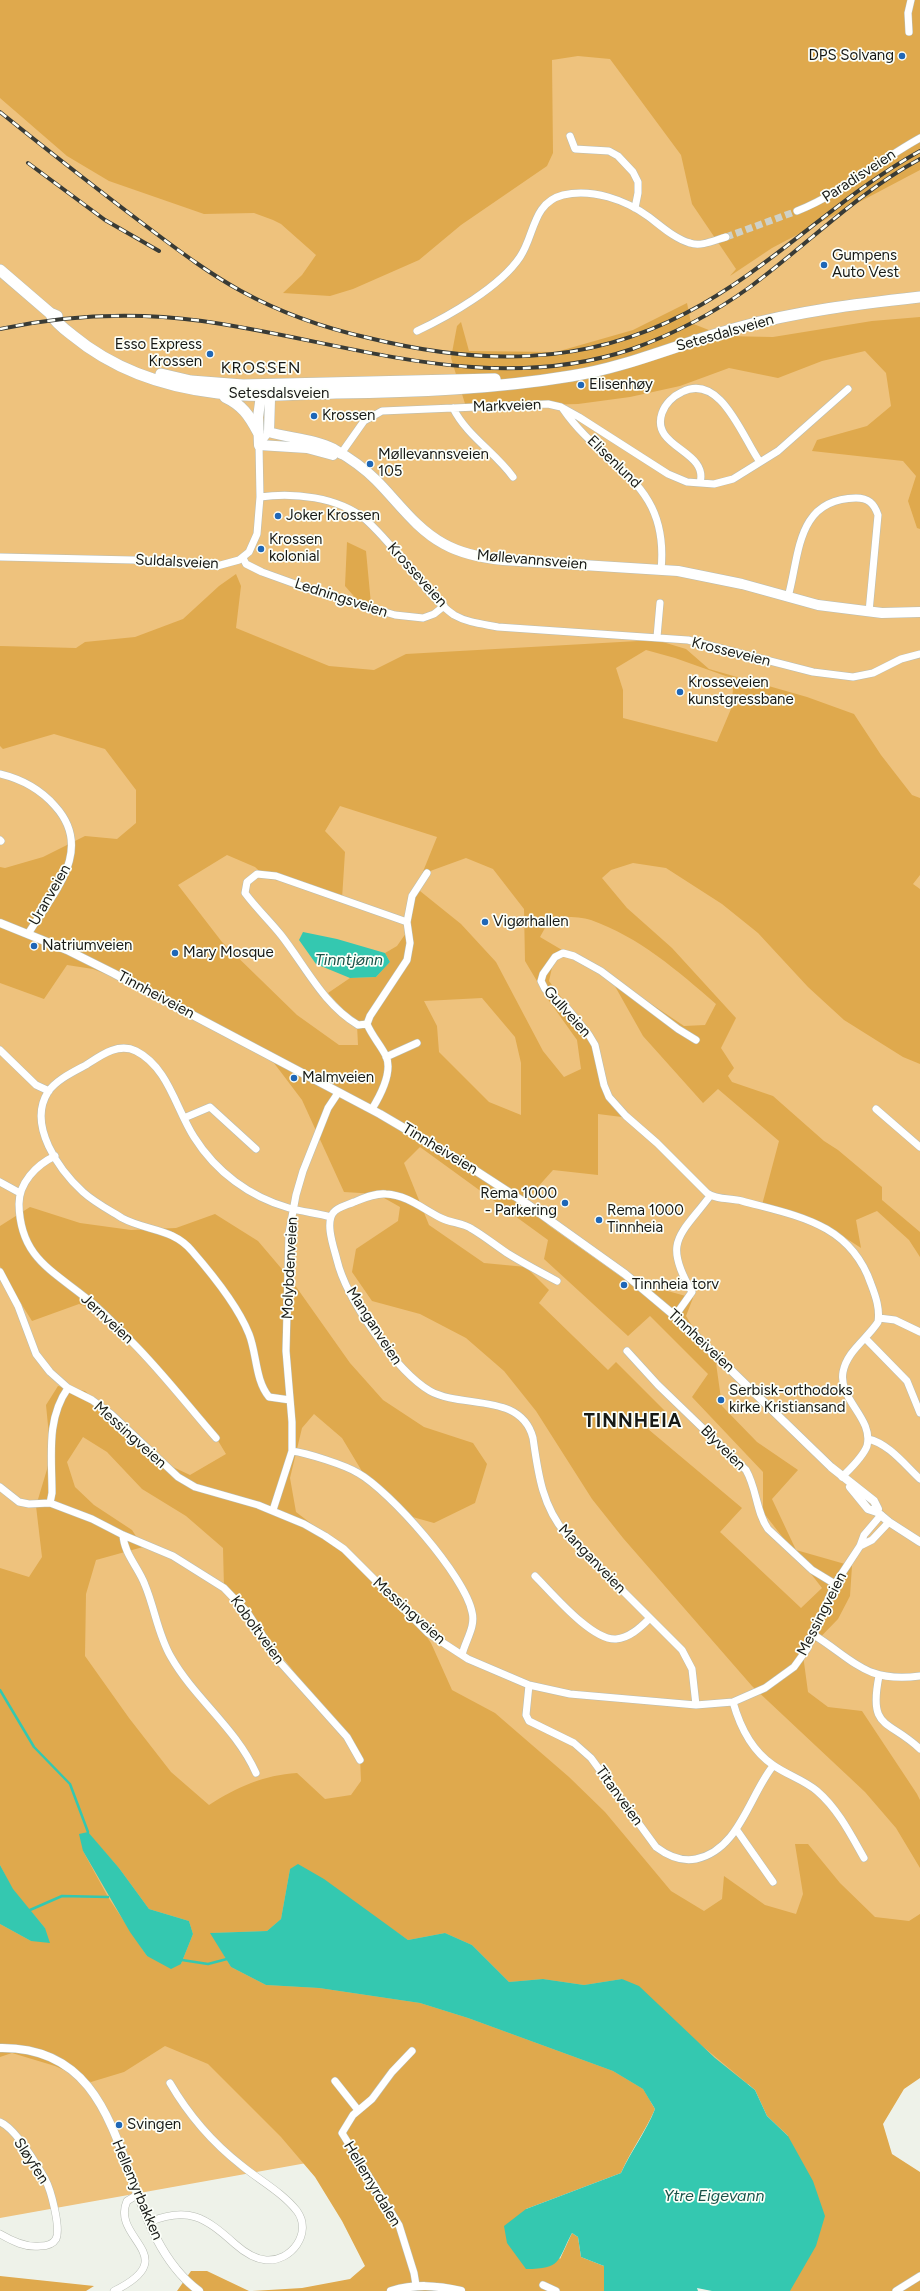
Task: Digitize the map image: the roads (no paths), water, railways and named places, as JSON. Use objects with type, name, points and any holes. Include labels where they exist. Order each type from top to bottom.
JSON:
[{"type":"highway","name":"Setesdalsveien","points":[[0,270],[50,313],[56,315],[95,346],[136,367],[192,381],[263,384],[379,380],[532,381]]},
{"type":"highway","name":"Setesdalsveien","points":[[50,313],[53,319],[80,342],[114,364],[177,386],[219,394],[264,395],[457,389],[571,376],[605,369],[773,318],[854,304],[920,297]]},
{"type":"highway","points":[[219,394],[242,406],[264,432]]},
{"type":"main road","points":[[263,384],[264,432],[259,445],[307,448],[333,455],[340,455]]},
{"type":"main road","name":"Møllevannsveien","points":[[264,432],[327,446],[374,478],[423,530],[456,550],[503,560],[661,570],[703,575],[818,605],[869,612],[920,612]]},
{"type":"street","points":[[909,32],[908,7],[911,0]]},
{"type":"street","points":[[570,136],[575,149],[614,153],[634,172],[638,182],[638,193],[634,208]]},
{"type":"street","name":"Paradisveien","points":[[797,211],[834,194],[892,154],[920,138]]},
{"type":"street","points":[[417,331],[476,297],[506,274],[521,256],[540,210],[554,198],[574,194],[608,197],[634,208],[690,243],[704,243],[726,238]]},
{"type":"street","points":[[700,483],[702,471],[696,461],[674,445],[660,427],[662,413],[665,406],[674,397],[687,389],[702,390],[720,400],[733,416],[760,462]]},
{"type":"street","points":[[561,407],[668,474],[687,482],[714,484],[733,479],[793,440],[838,396],[848,389]]},
{"type":"street","name":"Markveien","points":[[340,455],[364,421],[376,413],[391,410],[541,404],[561,407]]},
{"type":"street","name":"Elisenlund","points":[[561,407],[577,427],[620,466],[645,494],[653,509],[661,535],[661,570]]},
{"type":"street","name":"Markveien","points":[[453,408],[469,431],[513,477]]},
{"type":"street","points":[[243,558],[252,546],[257,534],[260,458],[259,445]]},
{"type":"street","name":"Krosseveien","points":[[259,494],[320,499],[355,512],[379,533],[444,606],[464,619],[475,623],[498,627],[657,638],[706,644],[813,672],[853,677],[873,673],[901,659],[920,654]]},
{"type":"street","points":[[788,597],[803,531],[811,516],[834,502],[865,498],[872,502],[878,515],[869,612]]},
{"type":"street","name":"Suldalsveien","points":[[0,557],[133,560],[217,566],[230,564],[243,558]]},
{"type":"street","name":"Ledningsveien","points":[[243,558],[249,567],[262,572],[312,590],[395,615],[423,618],[434,614],[444,606]]},
{"type":"street","points":[[657,638],[660,602]]},
{"type":"street","name":"Uranveien","points":[[0,774],[26,783],[49,799],[67,821],[72,841],[70,859],[64,875],[28,934]]},
{"type":"street","points":[[372,1109],[377,1101],[385,1077],[386,1058],[367,1024],[370,1016],[407,960],[410,943],[407,922],[412,896],[427,873]]},
{"type":"street","points":[[367,1024],[358,1025],[350,1020],[320,991],[282,936],[246,893],[247,882],[257,874],[276,876],[407,922]]},
{"type":"street","name":"Tinnheiveien","points":[[0,923],[113,972],[338,1093],[372,1109],[438,1147],[527,1204],[614,1266],[675,1316],[842,1477],[874,1501],[879,1514],[920,1542]]},
{"type":"street","name":"Gullveien","points":[[696,1040],[678,1029],[601,971],[574,956],[563,953],[555,957],[543,974],[541,981],[545,989],[567,1008],[589,1035],[595,1045],[604,1086],[609,1097],[626,1116],[657,1143],[710,1196]]},
{"type":"street","points":[[386,1058],[417,1043]]},
{"type":"street","points":[[290,1400],[269,1397],[264,1391],[254,1350],[244,1323],[191,1250],[175,1236],[125,1219],[85,1194],[67,1175],[55,1156],[43,1132],[41,1122],[43,1105],[49,1091],[65,1077],[114,1049],[133,1049],[142,1054],[156,1068],[200,1146],[234,1181],[260,1196],[293,1209],[331,1217],[336,1210],[368,1197],[386,1194],[404,1197],[450,1223],[470,1228],[507,1253],[557,1281]]},
{"type":"street","points":[[0,1050],[36,1085],[49,1091]]},
{"type":"street","name":"Molybdenveien","points":[[272,1510],[292,1451],[286,1336],[288,1250],[293,1209],[303,1171],[318,1130],[328,1108],[338,1093]]},
{"type":"street","points":[[184,1118],[210,1107],[256,1149]]},
{"type":"street","points":[[876,1109],[920,1147]]},
{"type":"street","points":[[0,1182],[20,1193],[37,1168],[55,1156]]},
{"type":"street","name":"Jernveien","points":[[20,1193],[22,1227],[25,1237],[36,1255],[52,1273],[93,1304],[132,1342],[180,1395],[216,1438]]},
{"type":"street","points":[[675,1316],[692,1292],[677,1260],[676,1251],[678,1238],[684,1228],[710,1196],[728,1198],[810,1220],[835,1233],[852,1248],[863,1265],[875,1294],[879,1318],[873,1330],[847,1361],[843,1372],[845,1392],[862,1419],[868,1438],[863,1453],[842,1477]]},
{"type":"street","name":"Manganveien","points":[[331,1217],[332,1240],[343,1278],[370,1324],[396,1363],[422,1385],[441,1396],[464,1401],[494,1404],[512,1411],[525,1422],[531,1429],[543,1494],[556,1522],[649,1619],[682,1650],[692,1669],[696,1705]]},
{"type":"street","name":"Messingveien","points":[[0,1272],[18,1306],[36,1354],[50,1372],[68,1388],[92,1400],[111,1414],[178,1477],[195,1487],[272,1510],[304,1524],[344,1549],[428,1633],[462,1655],[487,1668],[530,1685],[570,1694],[696,1705],[733,1702],[765,1688],[794,1667],[807,1650],[835,1584],[860,1546],[864,1535],[879,1514]]},
{"type":"street","points":[[879,1318],[895,1320],[920,1332]]},
{"type":"street","points":[[865,1338],[907,1381],[920,1413]]},
{"type":"street","name":"Blyveien","points":[[627,1351],[658,1385],[746,1470],[752,1479],[763,1521],[768,1530],[812,1570],[835,1584]]},
{"type":"street","points":[[0,1487],[19,1502],[29,1504],[50,1503],[52,1493],[53,1423],[58,1405],[68,1388]]},
{"type":"street","points":[[868,1438],[891,1452],[920,1478]]},
{"type":"street","points":[[292,1451],[348,1468],[366,1478],[410,1520],[454,1576],[472,1612],[472,1628],[464,1644],[462,1655]]},
{"type":"street","name":"Koboltveien","points":[[50,1503],[92,1519],[123,1535],[173,1556],[214,1580],[236,1599],[279,1661],[347,1737],[360,1760]]},
{"type":"street","name":"Messingveien","points":[[860,1546],[872,1540],[889,1522]]},
{"type":"street","points":[[123,1535],[127,1551],[145,1585],[160,1632],[171,1657],[241,1744],[256,1772]]},
{"type":"street","points":[[535,1576],[585,1626],[600,1636],[609,1639],[624,1638],[635,1632],[649,1619]]},
{"type":"street","points":[[814,1635],[856,1666],[879,1676],[920,1676]]},
{"type":"street","points":[[879,1676],[876,1706],[878,1714],[884,1723],[913,1742],[920,1749]]},
{"type":"street","name":"Titanveien","points":[[530,1685],[526,1715],[529,1721],[574,1743],[591,1758],[649,1838],[664,1853],[681,1859],[702,1857],[718,1850],[736,1829],[773,1766]]},
{"type":"street","points":[[733,1702],[737,1718],[747,1738],[773,1766],[808,1784],[826,1799],[847,1828],[864,1858]]},
{"type":"street","points":[[736,1829],[773,1882]]},
{"type":"street","name":"Hellemyrbakken","points":[[0,2048],[27,2049],[48,2054],[70,2067],[81,2077],[95,2096],[107,2118],[137,2195],[162,2248],[176,2269],[200,2291]]},
{"type":"street","name":"Hellemyrdalen","points":[[412,2051],[392,2072],[372,2099],[358,2110],[344,2129],[343,2138],[396,2219],[414,2272],[416,2285]]},
{"type":"street","points":[[335,2081],[358,2110]]},
{"type":"street","points":[[149,2222],[174,2214],[197,2216],[215,2227],[245,2252],[261,2260],[270,2261],[278,2260],[291,2252],[301,2238],[302,2220],[290,2204],[226,2152],[186,2108],[170,2083]]},
{"type":"street","name":"Sløyfen","points":[[0,2122],[9,2128],[45,2179],[57,2222],[58,2232],[55,2240],[50,2244],[36,2247],[16,2242],[0,2234]]},
{"type":"street","points":[[114,2291],[137,2277],[144,2267],[144,2254],[125,2215],[127,2201],[137,2195]]},
{"type":"street","points":[[896,2291],[920,2276]]},
{"type":"street","points":[[391,2291],[416,2285],[439,2286],[461,2291]]},
{"type":"street","points":[[543,2285],[556,2291]]},
{"type":"water","name":"Tinntjønn","points":[[303,932],[337,939],[385,953],[390,962],[376,977],[350,978],[316,964],[299,940]]},
{"type":"water","points":[[88,1832],[119,1868],[149,1909],[189,1921],[193,1934],[181,1964],[171,1969],[147,1956],[130,1932],[83,1851],[79,1834]]},
{"type":"water","name":"Ytre Eigevann","points":[[298,1864],[324,1879],[408,1940],[445,1933],[472,1945],[509,1982],[543,1979],[584,1985],[622,1979],[639,1986],[715,2058],[755,2090],[767,2116],[788,2136],[813,2181],[825,2216],[816,2246],[790,2291],[712,2291],[697,2288],[698,2291],[604,2291],[604,2266],[581,2257],[578,2237],[572,2233],[557,2262],[538,2269],[526,2269],[507,2243],[504,2226],[526,2209],[621,2173],[655,2109],[643,2089],[613,2071],[468,2018],[420,2003],[319,1988],[266,1985],[231,1967],[210,1933],[267,1931],[281,1919],[290,1869]]},
{"type":"water","points":[[0,1865],[13,1889],[45,1928],[50,1943],[31,1941],[0,1924]]},
{"type":"waterway","points":[[0,1690],[34,1747],[70,1784],[88,1832]]},
{"type":"waterway","points":[[30,1910],[62,1896],[108,1897]]},
{"type":"waterway","points":[[182,1960],[208,1964],[227,1959]]},
{"type":"tunnel","points":[[726,237],[797,211]]},
{"type":"railway","points":[[0,112],[175,248],[218,278],[256,299],[319,325],[352,334],[410,347],[450,353],[490,356],[530,356],[570,352],[609,343],[648,331],[686,313],[747,276],[860,190],[890,169],[920,151]]},
{"type":"railway","points":[[0,329],[25,324],[75,318],[101,316],[151,316],[202,321],[256,330],[363,352],[417,361],[470,367],[524,368],[578,363],[632,349],[648,343],[663,337],[722,306],[771,271],[875,187],[920,159]]},
{"type":"railway","points":[[28,163],[105,220],[159,251]]},
{"type":"place","name":"DPS Solvang","points":[[902,56]]},
{"type":"place","name":"Gumpens Auto Vest","points":[[824,265]]},
{"type":"place","name":"Esso Express Krossen","points":[[210,354]]},
{"type":"place","name":"Elisenhøy","points":[[581,385]]},
{"type":"place","name":"Krossen","points":[[314,416]]},
{"type":"place","name":"Møllevannsveien 105","points":[[370,464]]},
{"type":"place","name":"Joker Krossen","points":[[278,516]]},
{"type":"place","name":"Krossen kolonial","points":[[261,549]]},
{"type":"place","name":"Krosseveien kunstgressbane","points":[[680,692]]},
{"type":"place","name":"Vigørhallen","points":[[485,922]]},
{"type":"place","name":"Natriumveien","points":[[34,946]]},
{"type":"place","name":"Mary Mosque","points":[[175,953]]},
{"type":"place","name":"Malmveien","points":[[294,1078]]},
{"type":"place","name":"Rema 1000 - Parkering","points":[[565,1203]]},
{"type":"place","name":"Rema 1000 Tinnheia","points":[[599,1220]]},
{"type":"place","name":"Tinnheia torv","points":[[624,1285]]},
{"type":"place","name":"Serbisk-orthodoks kirke Kristiansand","points":[[721,1400]]},
{"type":"place","name":"Svingen","points":[[119,2125]]},
{"type":"district","name":"KROSSEN","points":[[261,368]]},
{"type":"district","name":"TINNHEIA","points":[[633,1421]]}]
